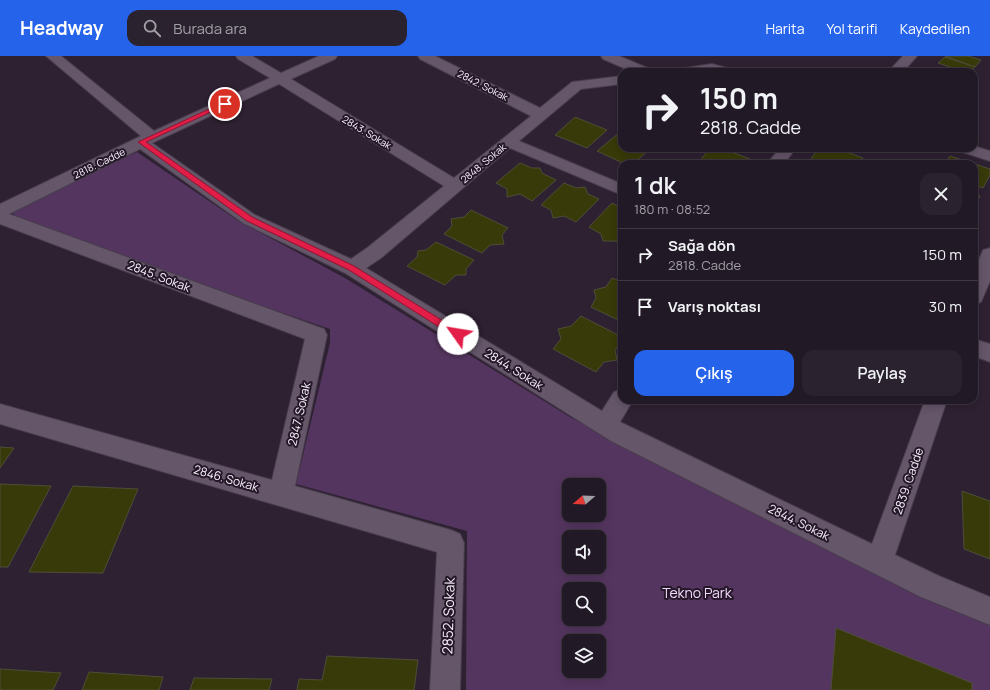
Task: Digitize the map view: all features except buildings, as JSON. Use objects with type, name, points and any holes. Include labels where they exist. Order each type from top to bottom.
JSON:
[{"type":"street","name":"2844. Sokak","points":[[53,56],[147,139],[249,219],[352,268],[619,434],[879,562]]},
{"type":"street","name":"2843. Sokak","points":[[243,56],[456,186]]},
{"type":"street","name":"2818. Cadde","points":[[0,211],[147,139],[330,56]]},
{"type":"street","name":"2842. Sokak","points":[[425,56],[541,115]]},
{"type":"street","points":[[608,56],[636,68]]},
{"type":"street","points":[[712,68],[726,56]]},
{"type":"street","points":[[899,68],[910,56]]},
{"type":"street","name":"2848. Sokak","points":[[352,268],[374,253],[577,85],[618,80]]},
{"type":"street","points":[[509,142],[618,188]]},
{"type":"street","points":[[778,160],[785,152]]},
{"type":"street","points":[[978,152],[990,156]]},
{"type":"street","name":"2845. Sokak","points":[[0,216],[317,335]]},
{"type":"street","points":[[978,286],[990,254]]},
{"type":"street","name":"2847. Sokak","points":[[281,494],[317,335]]},
{"type":"street","points":[[978,348],[990,353]]},
{"type":"street","points":[[605,426],[619,404]]},
{"type":"street","name":"2839. Cadde","points":[[879,562],[935,404]]},
{"type":"street","name":"2846. Sokak","points":[[0,414],[451,543]]},
{"type":"street","name":"2852. Sokak","points":[[445,690],[451,543]]},
{"type":"street","points":[[879,562],[931,587],[990,611]]},
{"type":"green space","name":"Tekno Park","points":[[137,152],[237,220],[345,278],[570,417],[878,576],[990,622],[990,690],[466,690],[467,531],[296,484],[330,343],[330,329],[17,223],[12,210]]},
{"type":"route","points":[[225,104],[141,142],[249,219],[352,268],[458,334]]}]
